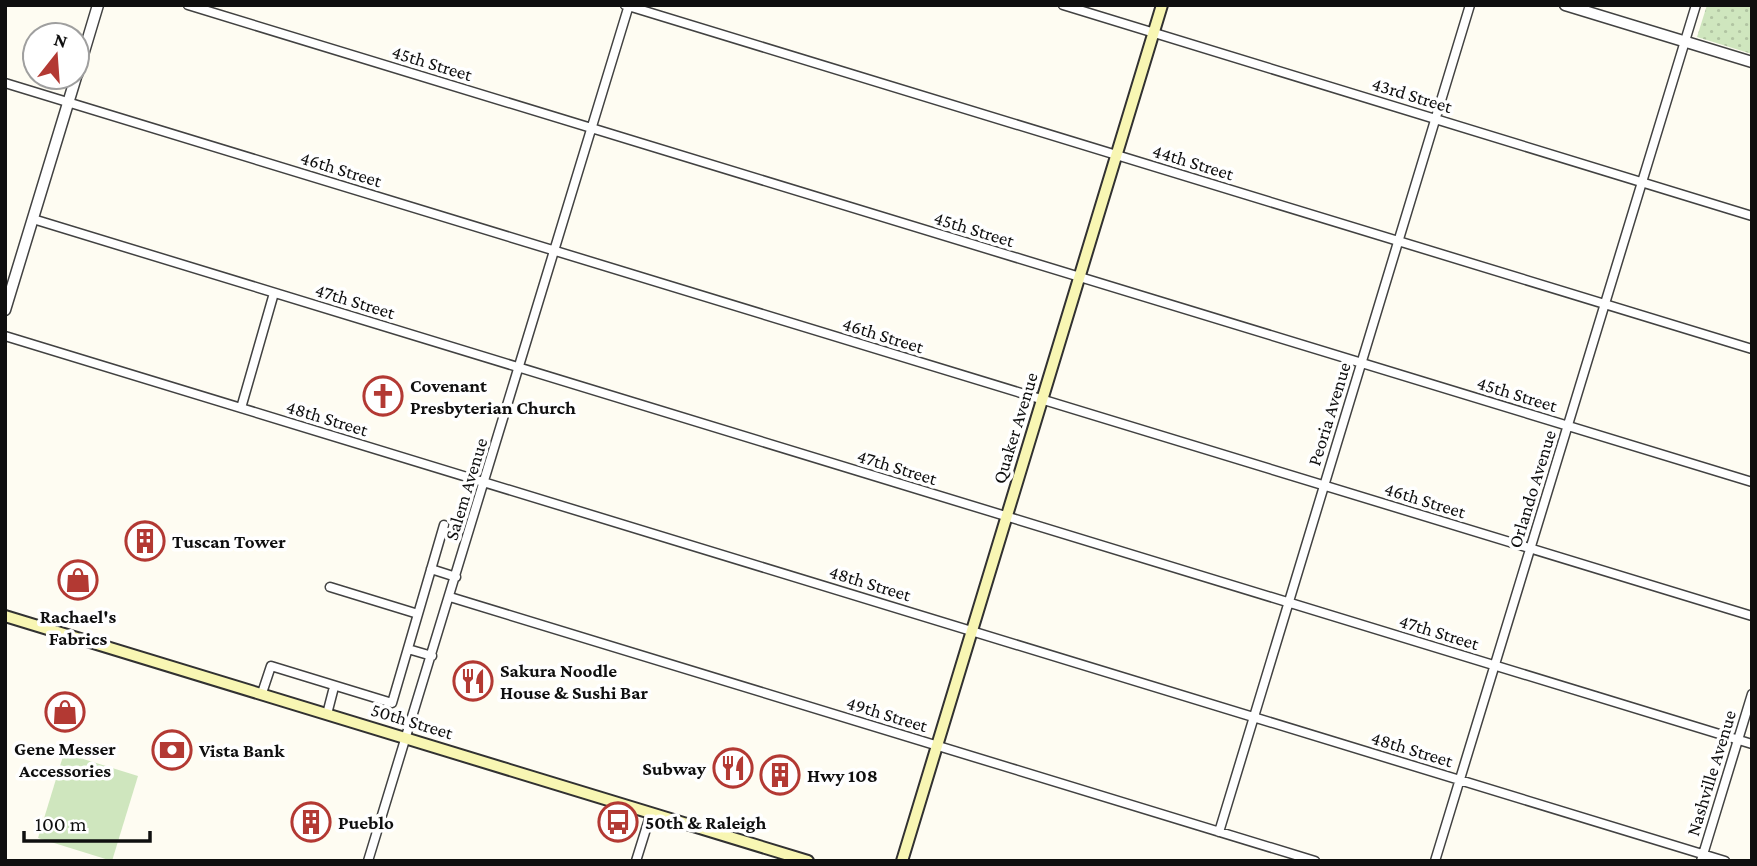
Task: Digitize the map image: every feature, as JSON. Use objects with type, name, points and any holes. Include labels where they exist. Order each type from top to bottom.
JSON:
[{"type":"main road","name":"Quaker Avenue","points":[[902,861],[1162,5]]},
{"type":"main road","name":"50th Street","points":[[5,616],[808,861]]},
{"type":"street","points":[[91,29],[98,5]]},
{"type":"street","name":"45th Street","points":[[188,5],[1752,482]]},
{"type":"street","name":"43rd Street","points":[[1063,5],[1752,216]]},
{"type":"street","name":"Peoria Avenue","points":[[1219,831],[1470,5]]},
{"type":"street","points":[[1565,5],[1752,62]]},
{"type":"street","name":"Orlando Avenue","points":[[1435,861],[1696,5]]},
{"type":"street","name":"Salem Avenue","points":[[368,861],[628,6]]},
{"type":"street","name":"44th Street","points":[[628,6],[1752,349]]},
{"type":"street","name":"46th Street","points":[[5,83],[1752,616]]},
{"type":"street","points":[[5,310],[72,91]]},
{"type":"street","name":"47th Street","points":[[33,219],[1752,744]]},
{"type":"street","points":[[241,408],[274,293]]},
{"type":"street","name":"48th Street","points":[[5,336],[1460,780],[1702,857],[1725,861]]},
{"type":"street","points":[[262,693],[271,666],[392,704],[444,525]]},
{"type":"street","points":[[431,569],[456,577]]},
{"type":"street","points":[[330,587],[418,614]]},
{"type":"street","name":"49th Street","points":[[450,597],[1315,861]]},
{"type":"street","points":[[408,649],[432,656]]},
{"type":"street","points":[[327,714],[334,687]]},
{"type":"street","name":"Nashville Avenue","points":[[1702,857],[1752,694]]},
{"type":"street","points":[[636,861],[650,813]]},
{"type":"green space","points":[[1707,5],[1752,5],[1752,54],[1697,37]]},
{"type":"green space","points":[[64,753],[138,776],[112,861],[38,838]]},
{"type":"place","name":"Covenant Presbyterian Church","points":[[383,396]]},
{"type":"place","name":"Tuscan Tower","points":[[145,541]]},
{"type":"place","name":"Rachael's Fabrics","points":[[78,580]]},
{"type":"place","name":"Sakura Noodle House & Sushi Bar","points":[[473,681]]},
{"type":"place","name":"Gene Messer Accessories","points":[[65,712]]},
{"type":"place","name":"Vista Bank","points":[[172,750]]},
{"type":"place","name":"Subway","points":[[733,768]]},
{"type":"place","name":"Hwy 108","points":[[780,775]]},
{"type":"place","name":"Pueblo","points":[[311,822]]},
{"type":"place","name":"50th & Raleigh","points":[[618,822]]}]
